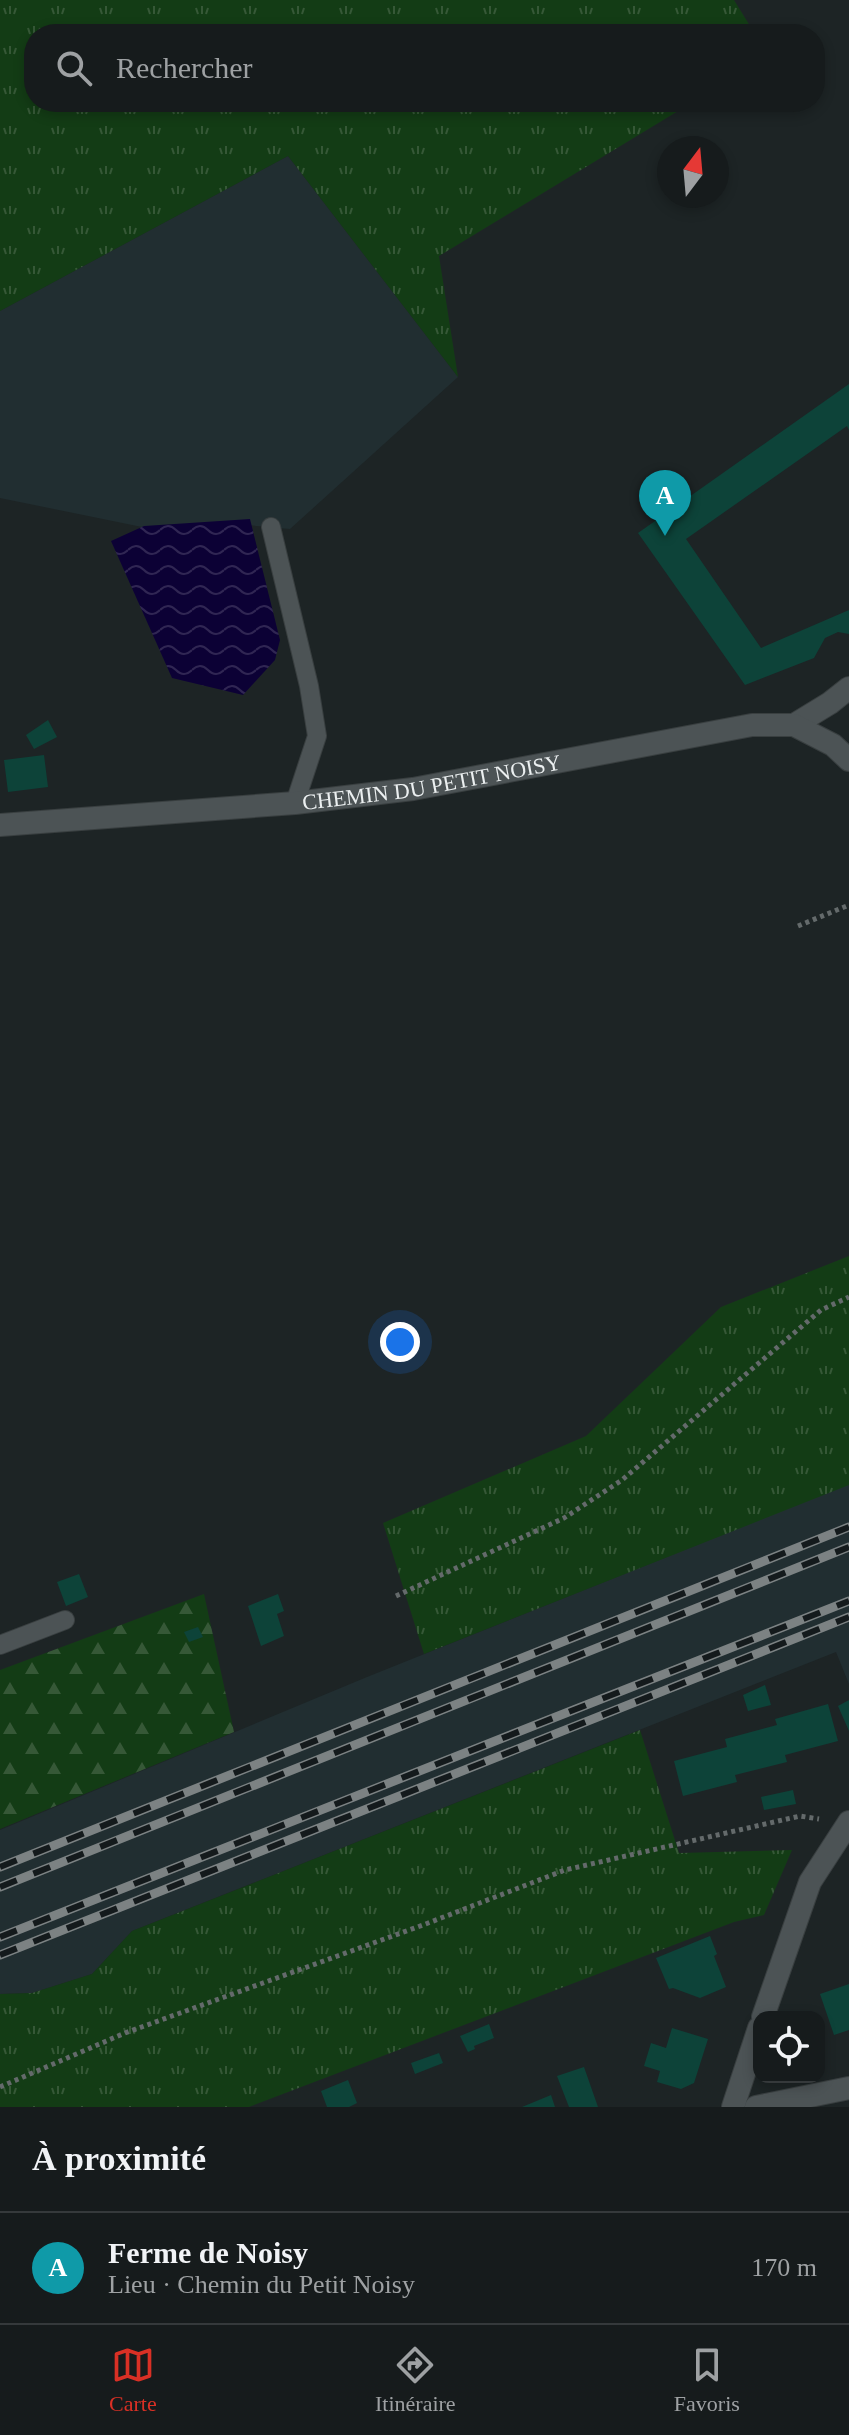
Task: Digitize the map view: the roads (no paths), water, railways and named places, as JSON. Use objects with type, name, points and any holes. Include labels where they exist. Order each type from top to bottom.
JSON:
[{"type":"street","points":[[794,725],[849,688]]},
{"type":"street","name":"CHEMIN DU PETIT NOISY","points":[[0,825],[295,803],[413,789],[752,725],[794,725],[833,745],[849,760]]},
{"type":"street","points":[[765,2011],[810,1882],[849,1822]]},
{"type":"street","points":[[733,2107],[753,2046]]},
{"type":"street","points":[[756,2107],[849,2088]]},
{"type":"lane","points":[[271,527],[309,686],[317,736],[295,803]]},
{"type":"lane","points":[[0,1645],[65,1620]]},
{"type":"water","points":[[250,519],[280,640],[275,660],[243,695],[172,678],[111,541],[144,526]]},
{"type":"railway","points":[[0,1867],[849,1527]]},
{"type":"railway","points":[[0,1887],[849,1547]]},
{"type":"railway","points":[[0,1937],[849,1601]]},
{"type":"railway","points":[[0,1955],[849,1617]]},
{"type":"place","name":"Ferme de Noisy","points":[[665,536]]}]
